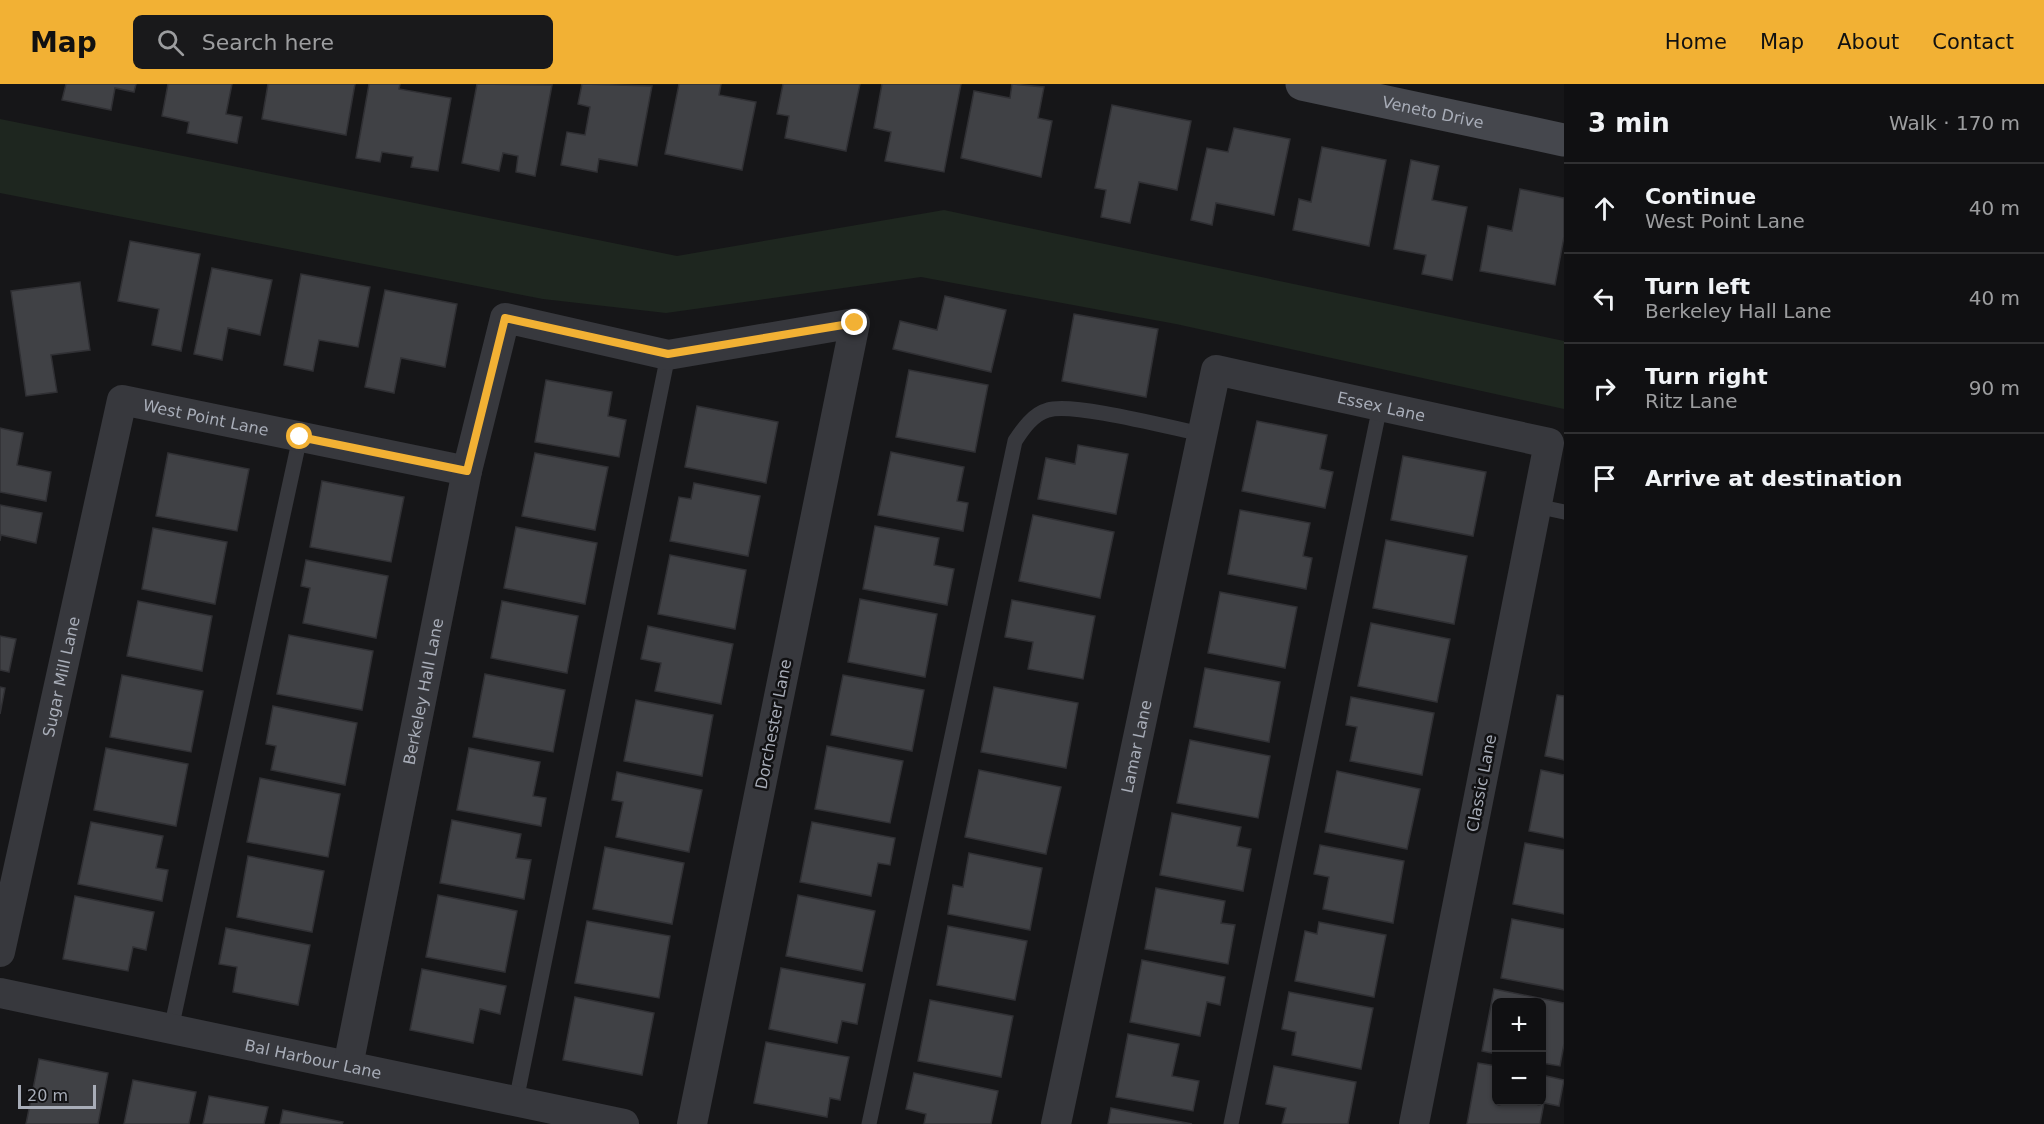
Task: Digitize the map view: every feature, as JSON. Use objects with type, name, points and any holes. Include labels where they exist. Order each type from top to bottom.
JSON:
[{"type":"street","name":"Veneto Drive","points":[[1302,84],[1564,140]]},
{"type":"street","name":"Berkeley Hall Lane","points":[[348,1066],[467,471],[505,318],[668,354]]},
{"type":"street","name":"Dorchester Lane","points":[[668,354],[855,323],[692,1124]]},
{"type":"street","name":"Essex Lane","points":[[1216,370],[1549,443]]},
{"type":"street","name":"Lamar Lane","points":[[1056,1124],[1216,370]]},
{"type":"street","name":"West Point Lane","points":[[122,400],[467,471]]},
{"type":"street","name":"Sugar Mill Lane","points":[[0,952],[122,400]]},
{"type":"street","name":"Classic Lane","points":[[1414,1124],[1550,509],[1549,443]]},
{"type":"street","name":"Bal Harbour Lane","points":[[0,993],[624,1124]]},
{"type":"lane","points":[[516,1101],[668,354]]},
{"type":"lane","points":[[1231,1124],[1380,406]]},
{"type":"lane","points":[[869,1124],[1015,441],[1027,423],[1048,410],[1071,408],[1202,434]]},
{"type":"lane","points":[[171,1029],[300,437]]},
{"type":"shaded area","points":[[0,119],[677,256],[944,210],[1564,341],[1564,409],[1176,324],[921,277],[666,313],[543,299],[0,193]]},
{"type":"building","points":[[66,84],[136,84],[134,92],[115,88],[111,110],[62,100]]},
{"type":"building","points":[[168,84],[232,84],[226,114],[242,117],[237,143],[187,133],[189,122],[162,116]]},
{"type":"building","points":[[268,84],[355,84],[346,135],[262,119]]},
{"type":"building","points":[[369,84],[400,84],[399,89],[451,98],[438,171],[411,167],[413,157],[382,152],[380,162],[356,158]]},
{"type":"building","points":[[477,84],[552,85],[535,176],[516,172],[518,156],[503,153],[499,171],[462,163]]},
{"type":"building","points":[[582,84],[652,86],[637,166],[599,159],[597,172],[561,165],[567,132],[585,135],[590,107],[578,104]]},
{"type":"building","points":[[679,84],[721,84],[719,95],[756,102],[742,170],[665,154]]},
{"type":"building","points":[[783,84],[860,84],[846,151],[785,138],[789,116],[777,114]]},
{"type":"building","points":[[882,84],[961,84],[944,172],[885,161],[891,132],[874,128]]},
{"type":"building","points":[[1012,84],[1044,87],[1038,118],[1052,121],[1041,177],[961,158],[974,91],[1010,98]]},
{"type":"building","points":[[1112,105],[1191,121],[1177,190],[1139,182],[1130,223],[1101,217],[1106,190],[1095,188]]},
{"type":"building","points":[[1234,128],[1290,139],[1274,215],[1216,203],[1212,225],[1191,220],[1207,148],[1228,152]]},
{"type":"building","points":[[1322,147],[1386,160],[1369,246],[1293,230],[1299,199],[1311,202]]},
{"type":"building","points":[[1411,160],[1439,166],[1432,200],[1467,207],[1452,280],[1422,274],[1426,255],[1394,249]]},
{"type":"building","points":[[1520,189],[1564,198],[1564,237],[1555,285],[1480,271],[1488,226],[1512,231]]},
{"type":"building","points":[[130,241],[200,254],[181,351],[152,345],[159,309],[118,301]]},
{"type":"building","points":[[212,268],[272,280],[260,335],[228,328],[222,360],[194,354]]},
{"type":"building","points":[[301,274],[370,287],[358,347],[319,340],[313,371],[284,365]]},
{"type":"building","points":[[80,282],[90,350],[51,355],[57,392],[26,396],[11,291]]},
{"type":"building","points":[[385,290],[457,304],[445,367],[401,358],[394,393],[365,387]]},
{"type":"building","points":[[945,296],[1006,310],[991,372],[893,349],[900,321],[937,330]]},
{"type":"building","points":[[1074,314],[1158,329],[1146,397],[1062,381]]},
{"type":"building","points":[[909,370],[988,385],[975,452],[896,437]]},
{"type":"building","points":[[546,380],[612,392],[608,416],[626,420],[619,457],[535,442]]},
{"type":"building","points":[[697,406],[778,422],[766,483],[685,467]]},
{"type":"building","points":[[1257,421],[1327,435],[1320,469],[1333,472],[1325,508],[1242,491]]},
{"type":"building","points":[[0,428],[23,433],[17,465],[51,472],[46,501],[0,492]]},
{"type":"building","points":[[1078,445],[1128,454],[1116,514],[1038,499],[1046,458],[1075,464]]},
{"type":"building","points":[[891,452],[964,467],[957,501],[968,503],[963,531],[878,515]]},
{"type":"building","points":[[168,453],[249,469],[237,531],[156,516]]},
{"type":"building","points":[[535,453],[608,467],[595,530],[522,516]]},
{"type":"building","points":[[1403,456],[1486,472],[1473,536],[1391,520]]},
{"type":"building","points":[[322,481],[404,497],[391,562],[310,547]]},
{"type":"building","points":[[694,483],[760,496],[748,556],[670,541],[679,497],[691,499]]},
{"type":"building","points":[[0,505],[42,513],[36,543],[1,535],[0,541]]},
{"type":"building","points":[[1240,510],[1310,523],[1303,556],[1312,558],[1306,589],[1228,574]]},
{"type":"building","points":[[1033,515],[1114,532],[1100,598],[1019,581]]},
{"type":"building","points":[[875,526],[939,538],[934,565],[954,569],[947,605],[863,589]]},
{"type":"building","points":[[516,527],[597,543],[585,604],[504,588]]},
{"type":"building","points":[[153,528],[227,542],[215,604],[142,589]]},
{"type":"building","points":[[1386,540],[1467,556],[1454,624],[1373,608]]},
{"type":"building","points":[[670,555],[746,570],[735,629],[658,614]]},
{"type":"building","points":[[306,560],[388,576],[376,638],[303,623],[310,588],[301,586]]},
{"type":"building","points":[[1220,592],[1297,607],[1285,668],[1208,653]]},
{"type":"building","points":[[860,599],[937,614],[925,677],[848,662]]},
{"type":"building","points":[[1012,600],[1095,616],[1083,679],[1028,669],[1033,642],[1005,637]]},
{"type":"building","points":[[138,601],[212,616],[202,671],[127,656]]},
{"type":"building","points":[[502,601],[578,616],[567,673],[491,658]]},
{"type":"building","points":[[1371,623],[1450,639],[1437,702],[1358,686]]},
{"type":"building","points":[[648,626],[733,644],[721,704],[655,691],[661,663],[641,659]]},
{"type":"building","points":[[289,635],[373,651],[362,710],[277,694]]},
{"type":"building","points":[[0,636],[16,639],[9,672],[0,670]]},
{"type":"building","points":[[1205,668],[1280,682],[1269,742],[1194,727]]},
{"type":"building","points":[[485,674],[565,690],[553,752],[473,737]]},
{"type":"building","points":[[122,675],[203,691],[191,752],[110,737]]},
{"type":"building","points":[[843,675],[924,690],[912,751],[831,735]]},
{"type":"building","points":[[0,687],[5,688],[0,714]]},
{"type":"building","points":[[994,687],[1078,703],[1066,768],[981,752]]},
{"type":"building","points":[[1557,695],[1564,696],[1564,760],[1545,756]]},
{"type":"building","points":[[1351,697],[1434,713],[1422,775],[1350,761],[1357,727],[1346,725]]},
{"type":"building","points":[[636,700],[713,715],[702,776],[624,761]]},
{"type":"building","points":[[273,706],[357,723],[345,785],[271,770],[276,746],[266,744]]},
{"type":"building","points":[[1190,740],[1270,756],[1258,818],[1177,803]]},
{"type":"building","points":[[827,746],[903,761],[890,823],[815,809]]},
{"type":"building","points":[[106,748],[188,764],[176,826],[94,810]]},
{"type":"building","points":[[469,748],[540,762],[533,796],[546,798],[541,826],[457,810]]},
{"type":"building","points":[[979,770],[1061,787],[1046,854],[965,837]]},
{"type":"building","points":[[1541,770],[1564,775],[1564,838],[1529,831]]},
{"type":"building","points":[[1337,771],[1420,789],[1407,849],[1325,832]]},
{"type":"building","points":[[617,772],[702,790],[689,852],[616,837],[623,802],[612,800]]},
{"type":"building","points":[[260,778],[340,794],[328,857],[247,842]]},
{"type":"building","points":[[1172,813],[1241,827],[1237,846],[1251,849],[1243,891],[1160,875]]},
{"type":"building","points":[[452,820],[521,834],[516,858],[531,860],[524,899],[440,883]]},
{"type":"building","points":[[91,822],[163,836],[156,868],[168,870],[162,901],[78,884]]},
{"type":"building","points":[[812,822],[895,838],[890,865],[878,863],[871,896],[800,882]]},
{"type":"building","points":[[1525,843],[1564,850],[1564,914],[1513,904]]},
{"type":"building","points":[[1320,845],[1404,861],[1393,923],[1323,909],[1329,877],[1314,874]]},
{"type":"building","points":[[605,847],[684,863],[672,924],[593,909]]},
{"type":"building","points":[[969,853],[1042,868],[1030,930],[948,914],[953,885],[963,887]]},
{"type":"building","points":[[248,856],[324,871],[312,932],[237,917]]},
{"type":"building","points":[[1156,888],[1225,901],[1221,923],[1235,925],[1228,964],[1145,949]]},
{"type":"building","points":[[438,895],[517,911],[505,972],[426,957]]},
{"type":"building","points":[[798,895],[875,911],[862,971],[786,956]]},
{"type":"building","points":[[75,896],[154,912],[146,950],[133,947],[128,971],[63,959]]},
{"type":"building","points":[[1512,919],[1564,929],[1564,990],[1501,978]]},
{"type":"building","points":[[587,921],[670,936],[659,998],[575,983]]},
{"type":"building","points":[[1319,922],[1386,935],[1374,997],[1295,981],[1305,931],[1317,934]]},
{"type":"building","points":[[948,926],[1027,941],[1015,1000],[937,985]]},
{"type":"building","points":[[226,928],[310,945],[298,1005],[233,992],[237,967],[219,964]]},
{"type":"building","points":[[1142,960],[1225,977],[1220,1005],[1207,1002],[1200,1036],[1130,1022]]},
{"type":"building","points":[[781,968],[865,984],[857,1024],[842,1021],[837,1043],[769,1029]]},
{"type":"building","points":[[422,969],[506,986],[500,1014],[480,1009],[473,1043],[410,1030]]},
{"type":"building","points":[[1494,989],[1539,998],[1492,998]]},
{"type":"building","points":[[1289,992],[1373,1008],[1361,1069],[1292,1055],[1296,1032],[1282,1029]]},
{"type":"building","points":[[575,997],[654,1013],[642,1075],[563,1060]]},
{"type":"building","points":[[1492,999],[1492,1053],[1482,1051]]},
{"type":"building","points":[[1546,999],[1564,1003],[1564,1044],[1560,1066],[1546,1064]]},
{"type":"building","points":[[930,1000],[1013,1016],[1001,1077],[918,1061]]},
{"type":"building","points":[[1128,1034],[1179,1044],[1172,1076],[1199,1081],[1193,1111],[1116,1097]]},
{"type":"building","points":[[766,1042],[849,1057],[840,1100],[830,1098],[827,1117],[754,1103]]},
{"type":"building","points":[[39,1059],[108,1073],[98,1124],[26,1124]]},
{"type":"building","points":[[1478,1063],[1492,1065],[1492,1106],[1543,1106],[1540,1124],[1467,1124]]},
{"type":"building","points":[[1274,1066],[1356,1082],[1348,1124],[1282,1124],[1286,1108],[1266,1104]]},
{"type":"building","points":[[914,1073],[998,1091],[991,1124],[924,1124],[926,1114],[906,1109]]},
{"type":"building","points":[[1546,1076],[1564,1080],[1559,1106],[1546,1103]]},
{"type":"building","points":[[133,1080],[196,1092],[189,1124],[124,1124]]},
{"type":"building","points":[[209,1096],[268,1107],[264,1124],[203,1124]]},
{"type":"building","points":[[1111,1108],[1192,1124],[1108,1124]]},
{"type":"building","points":[[283,1110],[343,1122],[342,1124],[280,1124]]},
{"type":"route","points":[[300,437],[467,471],[505,318],[668,354],[855,323]]}]
